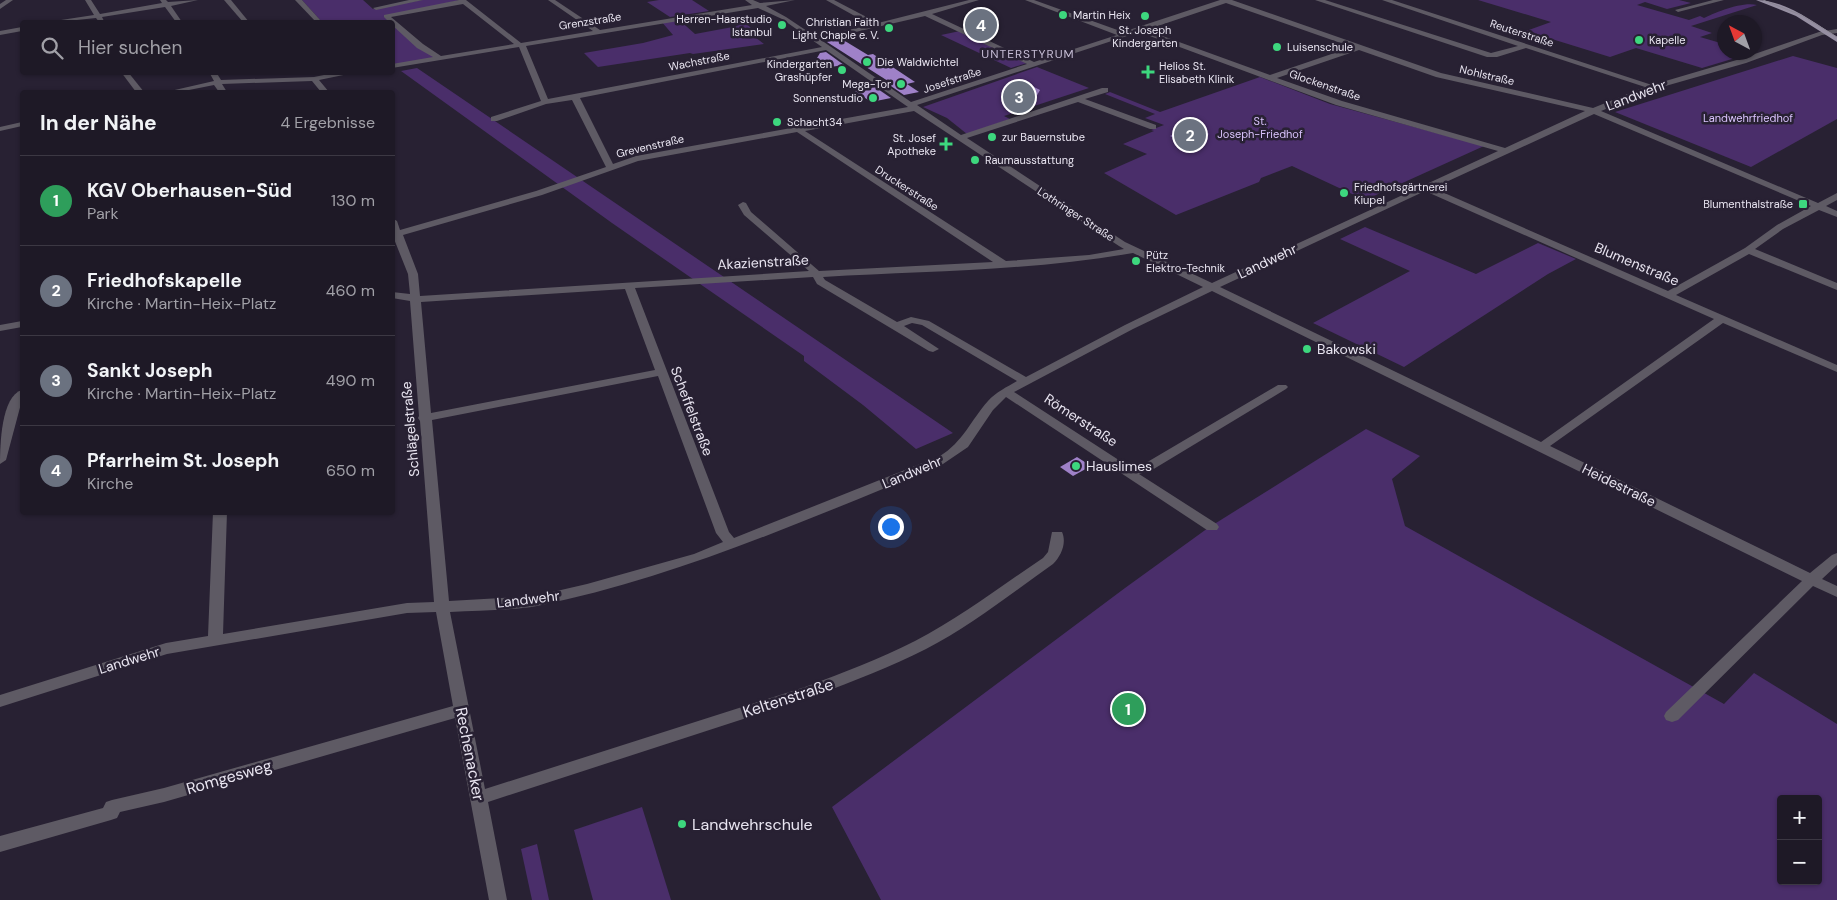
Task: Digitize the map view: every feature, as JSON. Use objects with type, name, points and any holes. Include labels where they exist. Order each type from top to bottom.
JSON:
[{"type":"main road","points":[[1759,0],[1798,15],[1837,40]]},
{"type":"main road","points":[[1774,0],[1803,12],[1837,32]]},
{"type":"street","points":[[0,7],[10,0]]},
{"type":"street","points":[[88,0],[100,19]]},
{"type":"street","points":[[87,20],[100,19],[165,2],[195,0]]},
{"type":"street","points":[[227,0],[244,20]]},
{"type":"street","points":[[298,0],[317,20]]},
{"type":"street","points":[[376,8],[420,0]]},
{"type":"street","points":[[551,0],[598,31]]},
{"type":"street","name":"Lothringer Straße","points":[[748,0],[784,18],[913,107],[1106,234],[1135,250],[1426,390]]},
{"type":"street","name":"Grenzstraße","points":[[395,65],[792,0]]},
{"type":"street","points":[[829,0],[878,25]]},
{"type":"street","points":[[815,39],[927,14],[976,0]]},
{"type":"street","points":[[1028,0],[1124,35]]},
{"type":"street","name":"Josefstraße","points":[[913,107],[1226,0]]},
{"type":"street","name":"Nohlstraße","points":[[1226,0],[1449,78],[1594,111],[1818,206]]},
{"type":"street","points":[[1318,0],[1490,55],[1525,46]]},
{"type":"street","name":"Reuterstraße","points":[[1384,0],[1652,87]]},
{"type":"street","points":[[1678,10],[1721,0]]},
{"type":"street","points":[[390,20],[386,16],[463,1],[524,48],[544,102]]},
{"type":"street","points":[[165,2],[178,20]]},
{"type":"street","points":[[927,14],[1035,65]]},
{"type":"street","points":[[395,24],[414,41],[439,58]]},
{"type":"street","points":[[0,33],[20,29]]},
{"type":"street","name":"Glockenstraße","points":[[1140,30],[1346,106],[1506,150]]},
{"type":"street","name":"Landwehr","points":[[1,705],[145,654],[371,612],[420,606],[442,607],[523,602],[550,598],[681,562],[731,544],[921,470],[946,458],[967,440],[991,403],[1025,381],[1128,327],[1213,286],[1506,150],[1652,87],[1743,62],[1825,32],[1837,32]]},
{"type":"street","points":[[1269,78],[1360,47]]},
{"type":"street","name":"Wachstraße","points":[[494,119],[544,102],[828,48]]},
{"type":"street","points":[[126,75],[138,90]]},
{"type":"street","points":[[214,75],[221,90]]},
{"type":"street","points":[[288,75],[292,80]]},
{"type":"street","points":[[180,90],[219,82],[314,79],[337,75]]},
{"type":"street","points":[[314,79],[323,90]]},
{"type":"street","points":[[960,138],[1105,90]]},
{"type":"street","points":[[575,97],[606,161],[612,166]]},
{"type":"street","points":[[1078,99],[1153,127]]},
{"type":"street","name":"Grevenstraße","points":[[397,234],[539,193],[612,166],[666,153],[799,130],[913,107]]},
{"type":"street","points":[[0,129],[20,124]]},
{"type":"street","name":"Druckerstraße","points":[[799,130],[1003,264]]},
{"type":"street","name":"Blumenstraße","points":[[1425,188],[1837,369]]},
{"type":"street","points":[[1670,294],[1748,250],[1780,227],[1837,196]]},
{"type":"street","points":[[743,205],[747,213],[813,269],[821,282],[933,349]]},
{"type":"street","points":[[1818,206],[1837,214]]},
{"type":"street","name":"Schlägelstraße","points":[[395,229],[412,271],[442,607]]},
{"type":"street","name":"Akazienstraße","points":[[395,295],[426,300],[816,274],[1066,260],[1135,250]]},
{"type":"street","points":[[1748,250],[1837,287]]},
{"type":"street","name":"Scheffelstraße","points":[[629,286],[723,533],[731,544]]},
{"type":"street","points":[[1541,447],[1723,318]]},
{"type":"street","points":[[896,326],[911,320],[925,323],[1025,381]]},
{"type":"street","points":[[0,328],[20,324]]},
{"type":"street","points":[[424,418],[661,372]]},
{"type":"street","points":[[1131,472],[1148,467],[1282,387]]},
{"type":"street","name":"Heidestraße","points":[[1426,390],[1837,592]]},
{"type":"street","name":"Römerstraße","points":[[1006,392],[1131,472],[1140,481],[1212,527]]},
{"type":"street","points":[[0,460],[16,400],[20,396]]},
{"type":"street","points":[[215,640],[220,515]]},
{"type":"street","name":"Keltenstraße","points":[[478,798],[811,691],[893,659],[921,645],[969,616],[1048,561],[1055,553],[1057,535]]},
{"type":"street","points":[[1672,716],[1812,579],[1837,558]]},
{"type":"street","name":"Rechenacker","points":[[442,607],[498,900]]},
{"type":"street","name":"Romgesweg","points":[[0,846],[111,813],[112,807],[164,795],[461,710]]},
{"type":"green space","points":[[302,0],[363,0],[373,9],[422,0],[460,0],[386,17],[390,20],[320,20]]},
{"type":"green space","points":[[692,0],[709,11],[670,17],[647,2]]},
{"type":"green space","points":[[1478,0],[1679,0],[1691,3],[1667,9],[1645,2],[1637,5],[1689,20],[1700,16],[1704,18],[1736,6],[1757,5],[1726,15],[1717,15],[1717,18],[1691,26],[1712,33],[1700,37],[1717,42],[1717,60],[1729,60],[1702,68],[1636,48],[1610,57],[1526,31],[1551,22]]},
{"type":"green space","points":[[677,18],[695,34],[738,26],[733,22],[739,21],[747,24],[756,33],[751,34],[764,44],[598,67],[584,53],[643,43],[673,35],[661,21]]},
{"type":"green space","points":[[395,24],[439,58],[397,65],[395,64]]},
{"type":"green space","points":[[960,31],[1027,63],[1011,68],[941,35]]},
{"type":"green space","name":"Landwehrfriedhof","points":[[1793,56],[1837,68],[1837,119],[1751,167],[1615,112]]},
{"type":"green space","points":[[1037,67],[1089,88],[1004,116],[1010,119],[967,134],[947,118],[923,107]]},
{"type":"green space","points":[[417,68],[953,433],[916,449],[863,405],[804,361],[804,356],[612,223],[401,71]]},
{"type":"green space","name":"St. Joseph-Friedhof","points":[[1260,77],[1330,104],[1484,146],[1365,200],[1292,166],[1261,178],[1259,182],[1176,215],[1104,173],[1147,154],[1123,144],[1164,125],[1145,118],[1155,114],[1105,94],[1110,92],[1160,112]]},
{"type":"green space","points":[[1365,227],[1476,274],[1538,243],[1576,259],[1548,274],[1404,367],[1313,323],[1410,271],[1340,239]]},
{"type":"green space","points":[[1366,429],[1420,456],[1392,479],[1405,526],[1724,704],[1754,673],[1837,724],[1837,900],[881,900],[832,807],[1208,528]]},
{"type":"green space","points":[[642,807],[671,900],[593,900],[574,830]]},
{"type":"green space","points":[[537,844],[549,900],[532,900],[521,849]]},
{"type":"building","points":[[840,38],[868,55],[873,54],[915,82],[907,84],[919,92],[904,95],[888,84],[891,83],[827,42]]},
{"type":"building","points":[[826,52],[844,65],[830,67],[817,58],[820,53]]},
{"type":"building","points":[[1028,84],[1040,90],[1035,99],[1013,106],[1006,103],[1007,92],[1018,90],[1018,87]]},
{"type":"building","points":[[875,87],[891,98],[871,102],[855,91]]},
{"type":"building","points":[[1191,127],[1209,134],[1187,143],[1170,136]]},
{"type":"building","name":"Hauslimes","points":[[1077,457],[1091,466],[1073,476],[1060,467]]},
{"type":"tram line","points":[[1763,0],[1801,15],[1837,37]]},
{"type":"place","name":"Martin Heix","points":[[1063,15]]},
{"type":"place","name":"St. Joseph Kindergarten","points":[[1145,16]]},
{"type":"place","name":"Herren-Haarstudio Istanbul","points":[[782,25]]},
{"type":"place","name":"Pfarrheim St. Joseph","points":[[981,25]]},
{"type":"place","name":"Christian Faith Light Chaple e. V.","points":[[889,28]]},
{"type":"place","name":"Kapelle","points":[[1639,40]]},
{"type":"place","name":"Luisenschule","points":[[1277,47]]},
{"type":"place","name":"Die Waldwichtel","points":[[867,62]]},
{"type":"place","name":"Kindergarten Grashüpfer","points":[[842,70]]},
{"type":"place","name":"Helios St. Elisabeth Klinik","points":[[1148,72]]},
{"type":"place","name":"Mega-Tor","points":[[901,84]]},
{"type":"place","name":"Sankt Joseph","points":[[1019,97]]},
{"type":"place","name":"Sonnenstudio","points":[[873,98]]},
{"type":"place","name":"Schacht34","points":[[777,122]]},
{"type":"place","name":"Friedhofskapelle","points":[[1190,135]]},
{"type":"place","name":"zur Bauernstube","points":[[992,137]]},
{"type":"place","name":"St. Josef Apotheke","points":[[946,144]]},
{"type":"place","name":"Raumausstattung","points":[[975,160]]},
{"type":"place","name":"Friedhofsgärtnerei Kiupel","points":[[1344,193]]},
{"type":"place","name":"Blumenthalstraße","points":[[1803,204]]},
{"type":"place","name":"Pütz Elektro-Technik","points":[[1136,261]]},
{"type":"place","name":"Bakowski","points":[[1307,349]]},
{"type":"place","name":"Hauslimes","points":[[1076,466]]},
{"type":"place","name":"KGV Oberhausen-Süd","points":[[1128,709]]},
{"type":"place","name":"Landwehrschule","points":[[682,824]]},
{"type":"district","name":"UNTERSTYRUM","points":[[1028,54]]}]
